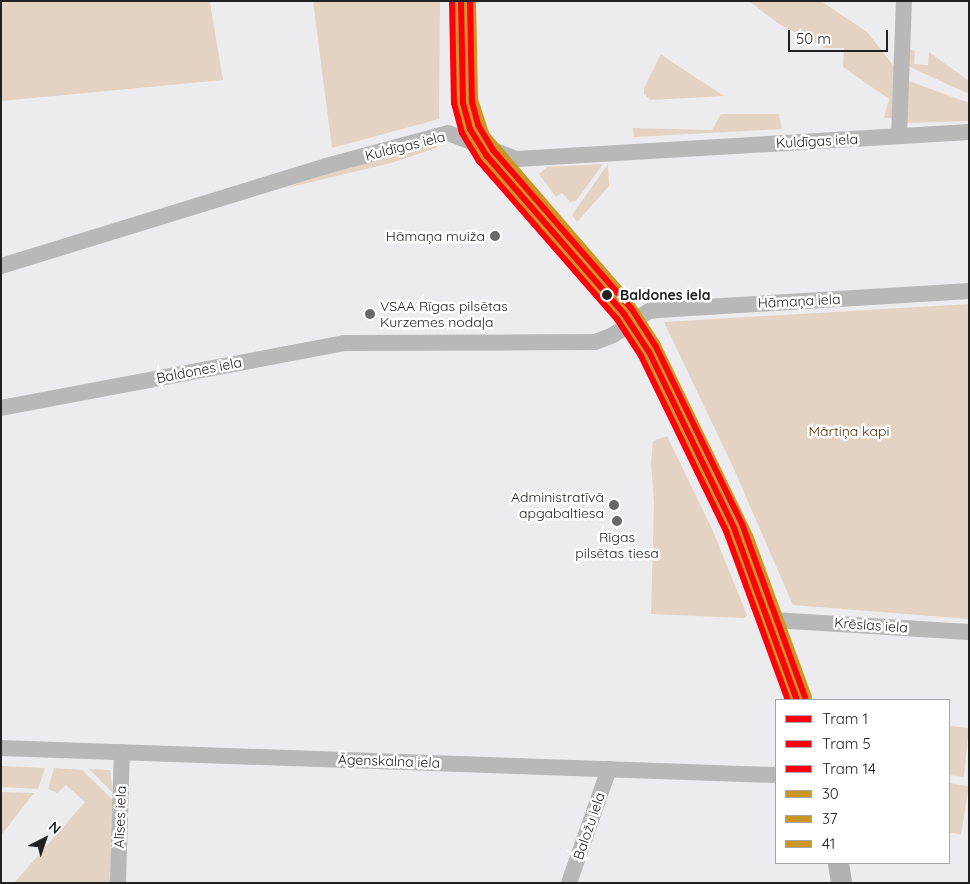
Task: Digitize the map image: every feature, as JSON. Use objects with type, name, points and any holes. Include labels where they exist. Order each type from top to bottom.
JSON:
[{"type":"main road","points":[[464,1],[468,116],[484,148],[633,322],[662,368],[742,539],[773,620],[800,699]]},
{"type":"main road","points":[[838,864],[841,883]]},
{"type":"street","points":[[900,136],[904,1]]},
{"type":"street","name":"Kuldīgas iela","points":[[1,266],[441,134],[456,134],[484,148],[516,159],[969,132]]},
{"type":"street","name":"Hāmaņa iela","points":[[633,322],[649,311],[658,310],[969,291]]},
{"type":"street","name":"Baldones iela","points":[[1,408],[344,344],[595,342],[633,322]]},
{"type":"street","name":"Krēslas iela","points":[[773,620],[969,632]]},
{"type":"street","name":"Āgenskalna iela","points":[[1,748],[775,775]]},
{"type":"street","name":"Alīses iela","points":[[118,883],[122,752]]},
{"type":"street","name":"Baložu iela","points":[[569,883],[609,769]]},
{"type":"green space","points":[[1,1],[215,1],[210,3],[223,80],[1,101]]},
{"type":"green space","points":[[313,1],[440,1],[439,119],[332,148]]},
{"type":"green space","points":[[749,1],[821,1],[867,32],[896,69],[894,118],[884,118],[889,99],[843,67],[844,48],[825,48],[779,24]]},
{"type":"green space","points":[[907,48],[915,51],[914,64],[928,65],[929,52],[969,81],[969,94],[912,68],[906,63]]},
{"type":"green space","points":[[661,54],[724,96],[650,100],[644,94],[644,88]]},
{"type":"green space","points":[[906,80],[969,103],[969,121],[906,123]]},
{"type":"green space","points":[[721,114],[779,114],[782,129],[634,137],[633,128],[712,130]]},
{"type":"green space","points":[[441,143],[436,148],[391,163],[282,189],[343,168]]},
{"type":"green space","points":[[603,164],[576,201],[570,202],[562,193],[556,197],[539,174],[547,167]]},
{"type":"green space","points":[[608,164],[609,186],[577,222],[572,215]]},
{"type":"green space","name":"Mārtiņa kapi","points":[[969,304],[969,619],[793,605],[733,467],[664,322]]},
{"type":"green space","points":[[667,436],[712,529],[747,615],[744,618],[651,614],[654,502],[651,463],[653,441]]},
{"type":"green space","points":[[950,726],[969,728],[964,777],[950,775]]},
{"type":"green space","points":[[1,766],[45,768],[38,789],[1,787]]},
{"type":"green space","points":[[54,768],[82,770],[114,801],[112,883],[14,883],[85,802],[66,785],[57,793],[48,789]]},
{"type":"green space","points":[[89,769],[110,770],[113,793]]},
{"type":"green space","points":[[950,783],[969,786],[961,835],[950,833]]},
{"type":"green space","points":[[1,792],[34,793],[1,835]]},
{"type":"tram line","name":"5","points":[[452,1],[454,103],[462,133],[479,161],[617,319],[641,356],[726,531],[788,699]]},
{"type":"tram line","name":"1","points":[[461,1],[463,103],[470,129],[486,155],[624,314],[649,352],[734,528],[797,699]]},
{"type":"tram line","name":"14","points":[[470,1],[472,102],[478,125],[493,150],[631,308],[656,347],[742,524],[805,697]]},
{"type":"transit line","name":"37","points":[[455,1],[457,102],[471,143],[613,308],[642,352],[734,542],[792,699]]},
{"type":"transit line","name":"30","points":[[464,1],[466,101],[479,139],[620,303],[650,348],[742,539],[801,699]]},
{"type":"transit line","name":"41","points":[[473,1],[475,99],[487,135],[627,297],[657,343],[750,535],[809,697]]},
{"type":"place","name":"Hāmaņa muiža","points":[[495,236]]},
{"type":"place","name":"Baldones iela","points":[[607,295]]},
{"type":"place","name":"VSAA Rīgas pilsētas Kurzemes nodaļa","points":[[370,314]]},
{"type":"place","name":"Administratīvā apgabaltiesa","points":[[614,505]]},
{"type":"place","name":"Rīgas pilsētas tiesa","points":[[617,521]]}]
